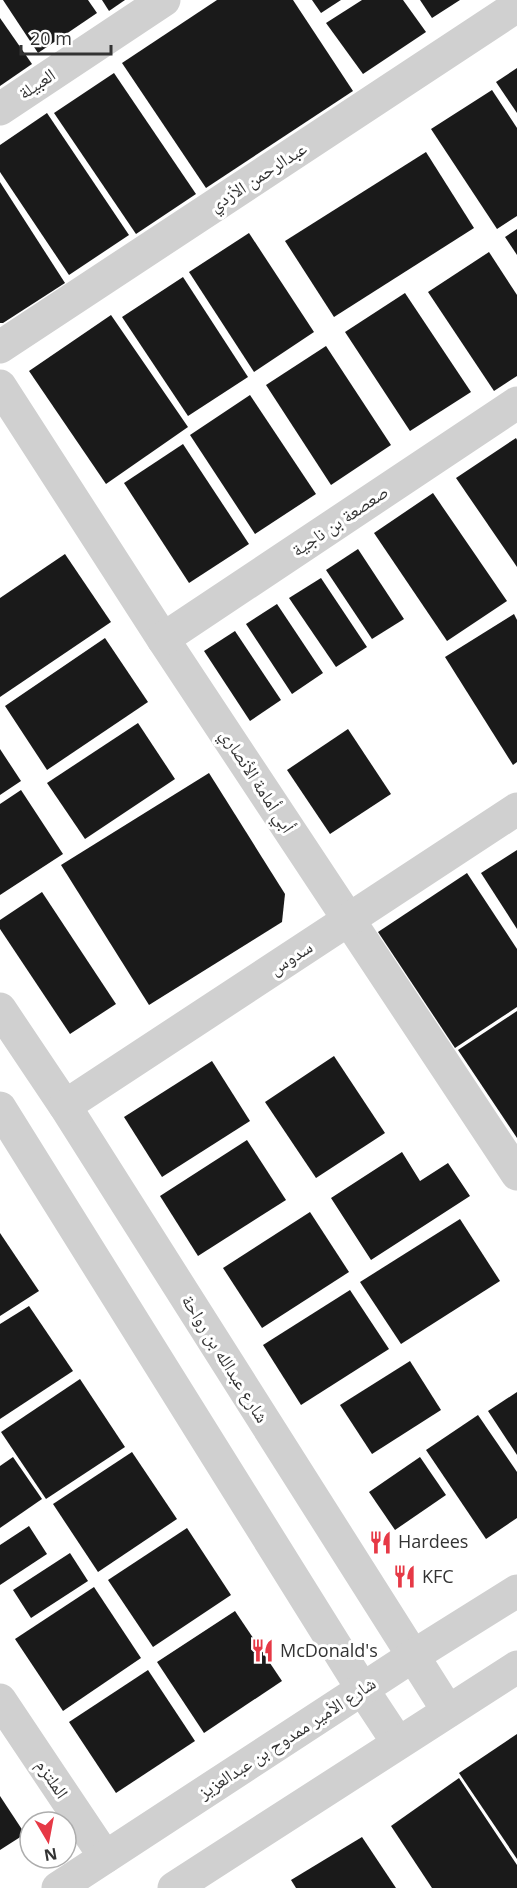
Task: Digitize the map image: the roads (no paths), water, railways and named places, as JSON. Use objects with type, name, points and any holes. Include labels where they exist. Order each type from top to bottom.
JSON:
[{"type":"street","name":"العبيلة","points":[[0,109],[164,0]]},
{"type":"street","name":"عبدالرحمن الأزدي","points":[[0,347],[517,6]]},
{"type":"street","name":"أبي أمامة الأنصاري","points":[[0,386],[163,639],[517,1174]]},
{"type":"street","name":"صعصعة بن ناجية","points":[[163,639],[517,403]]},
{"type":"street","name":"سدوس","points":[[64,1106],[517,809]]},
{"type":"street","name":"شارع عبدالله بن رواحة","points":[[0,1009],[448,1710]]},
{"type":"street","points":[[0,1108],[398,1743]]},
{"type":"street","name":"شارع الأمير ممدوح بن عبدالعزيز","points":[[58,1888],[517,1590]]},
{"type":"street","points":[[174,1888],[517,1667]]},
{"type":"street","name":"الملتزم","points":[[0,1700],[105,1857]]},
{"type":"place","name":"Hardees","points":[[380,1542]]},
{"type":"place","name":"KFC","points":[[404,1577]]},
{"type":"place","name":"McDonald's","points":[[262,1651]]}]
